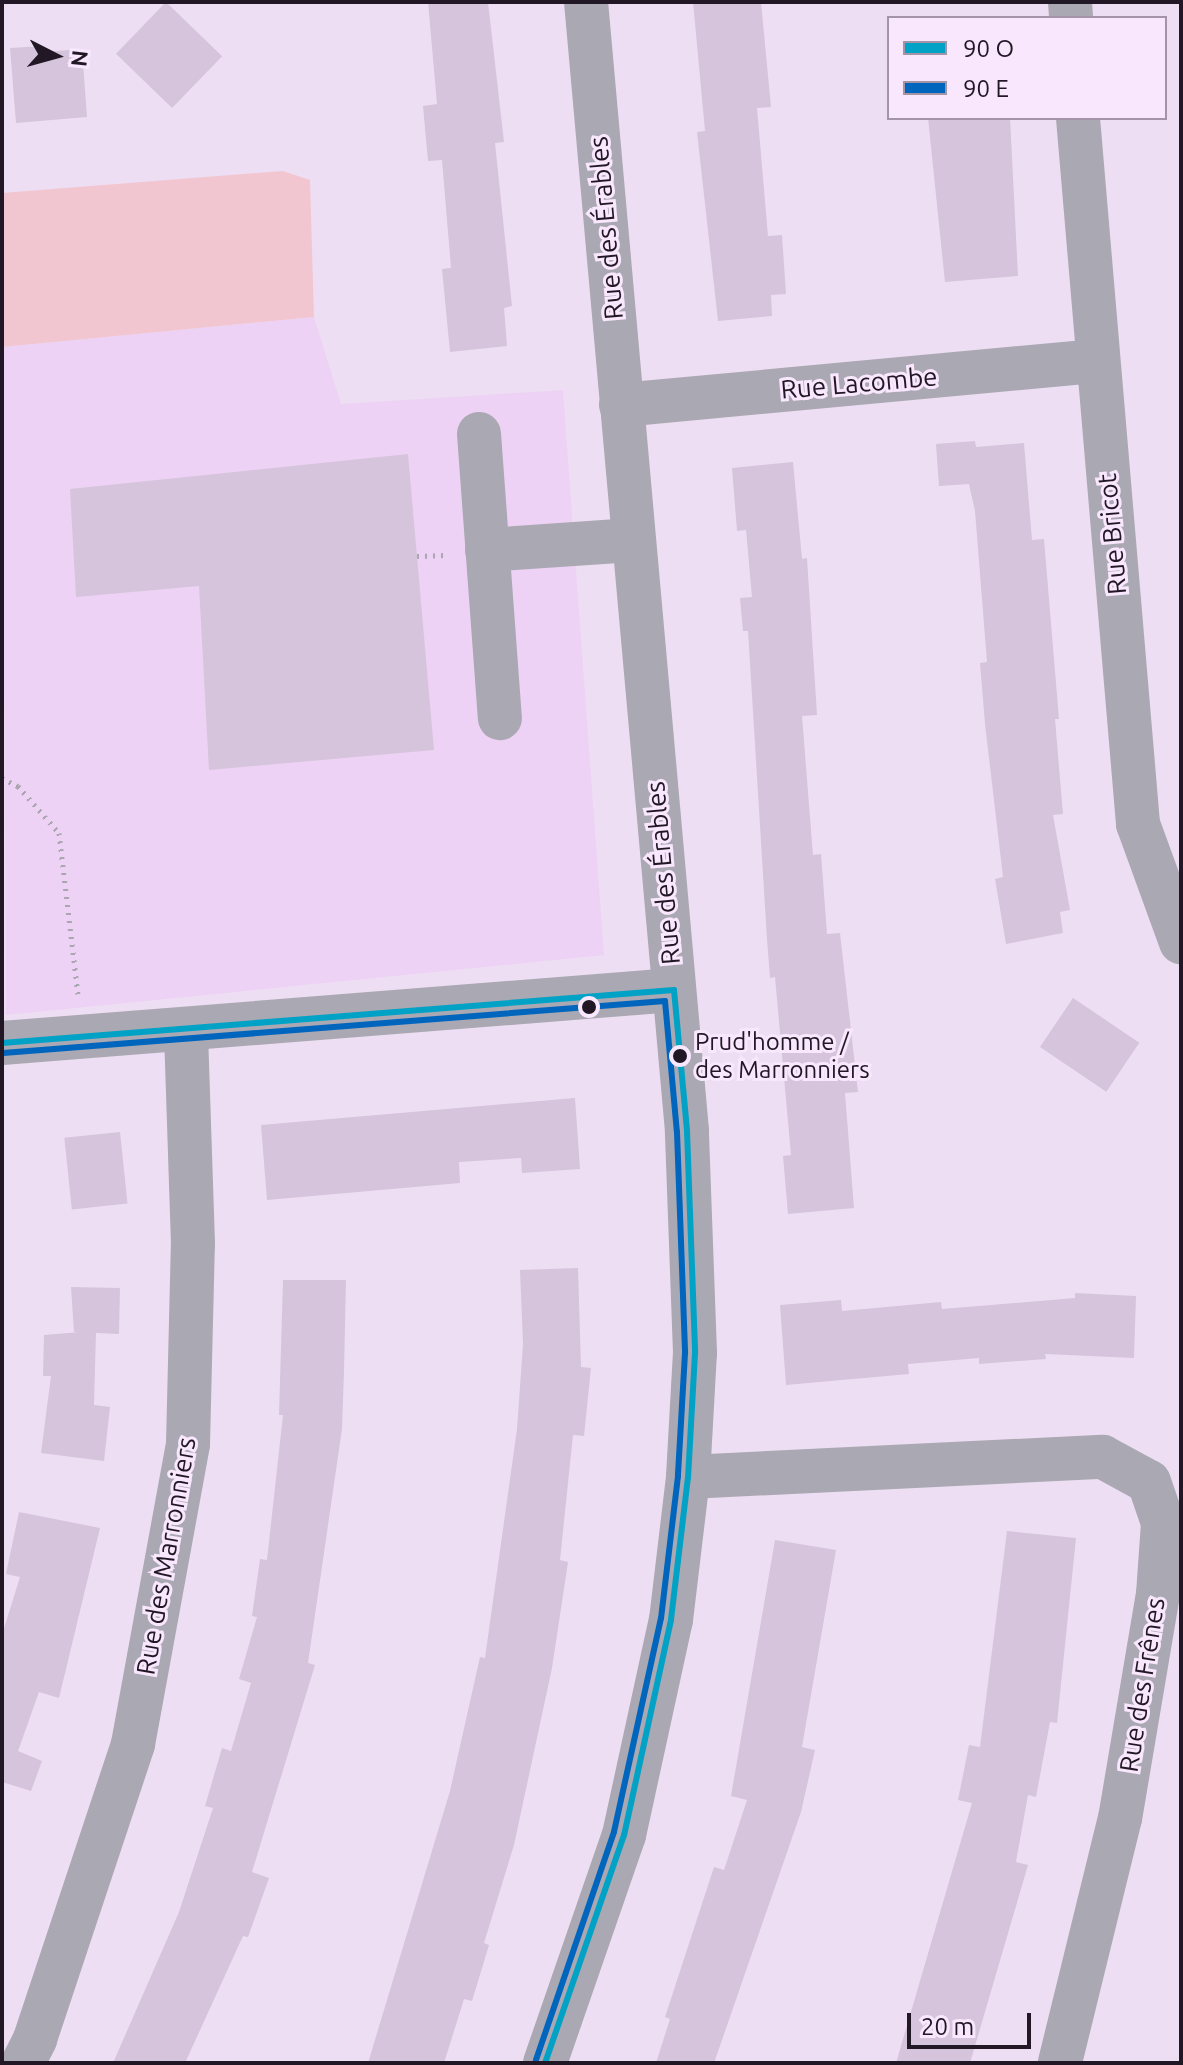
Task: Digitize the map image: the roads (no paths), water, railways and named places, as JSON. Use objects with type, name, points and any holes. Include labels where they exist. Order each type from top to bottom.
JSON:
[{"type":"street","name":"Rue des Érables","points":[[545,2063],[624,1835],[671,1620],[688,1477],[695,1353],[693,1254],[674,990],[586,2]]},
{"type":"street","name":"Rue Bricot","points":[[1078,120],[1138,824],[1181,942]]},
{"type":"street","name":"Rue Lacombe","points":[[621,405],[1097,361]]},
{"type":"street","points":[[479,434],[471,552],[500,718]]},
{"type":"street","points":[[471,552],[633,540]]},
{"type":"street","points":[[2,1043],[674,990]]},
{"type":"street","name":"Rue des Marronniers","points":[[23,2063],[35,2039],[133,1744],[188,1444],[193,1244],[186,1029]]},
{"type":"street","name":"Rue des Frênes","points":[[688,1477],[1103,1457],[1149,1482],[1163,1523],[1158,1594],[1120,1818],[1060,2063]]},
{"type":"place","name":"Prud'homme / des Marronniers","points":[[680,1056]]}]
